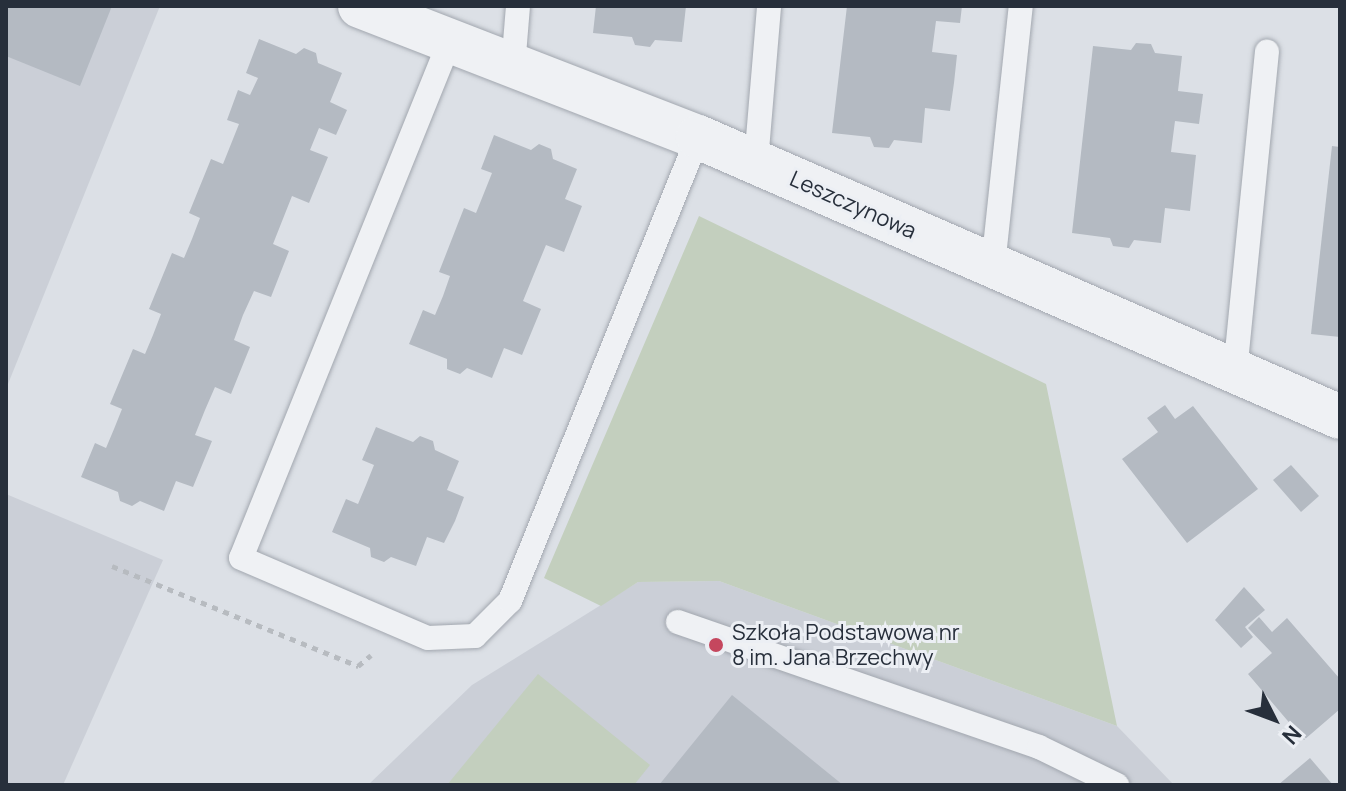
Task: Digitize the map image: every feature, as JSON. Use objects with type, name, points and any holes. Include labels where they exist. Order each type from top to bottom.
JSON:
[{"type":"street","name":"Leszczynowa","points":[[360,6],[698,137],[1340,417]]},
{"type":"lane","points":[[513,67],[518,6]]},
{"type":"lane","points":[[756,162],[769,6]]},
{"type":"lane","points":[[993,266],[1021,6]]},
{"type":"lane","points":[[449,43],[241,558],[405,628],[438,640],[475,636],[510,601],[698,137]]},
{"type":"lane","points":[[1235,372],[1267,52]]},
{"type":"lane","points":[[678,622],[1039,747],[1117,785]]},
{"type":"path","points":[[112,566],[358,666],[405,628]]},
{"type":"shaded area","points":[[6,6],[160,6],[6,389]]},
{"type":"shaded area","points":[[6,494],[163,560],[63,785],[6,785]]},
{"type":"shaded area","name":"Szkoła Podstawowa nr 8 im. Jana Brzechwy","points":[[719,581],[1117,726],[1174,785],[368,785],[472,685],[638,582]]},
{"type":"green space","points":[[699,216],[1046,384],[1117,726],[719,581],[638,582],[601,606],[544,578]]},
{"type":"green space","points":[[538,674],[650,765],[634,785],[447,785]]},
{"type":"building","points":[[6,6],[112,6],[80,86],[6,56]]},
{"type":"building","points":[[596,6],[686,6],[682,42],[655,40],[650,47],[635,45],[632,37],[593,33]]},
{"type":"building","points":[[847,6],[962,6],[960,23],[936,21],[932,52],[957,55],[954,83],[950,111],[925,108],[922,143],[894,140],[889,148],[874,147],[870,137],[832,133]]},
{"type":"building","points":[[259,39],[296,54],[304,48],[316,53],[318,63],[342,73],[330,102],[347,110],[336,135],[319,128],[310,150],[328,157],[309,203],[292,196],[273,244],[289,251],[271,297],[254,291],[243,315],[234,340],[250,347],[231,394],[215,387],[205,410],[195,435],[212,441],[193,487],[176,481],[164,511],[140,501],[132,506],[120,501],[118,492],[81,477],[95,443],[106,448],[114,429],[122,409],[110,404],[133,349],[145,354],[153,335],[161,314],[149,309],[172,253],[184,258],[192,239],[200,218],[189,213],[211,159],[223,164],[239,124],[227,120],[238,90],[250,95],[258,78],[246,73]]},
{"type":"building","points":[[1136,43],[1151,44],[1155,53],[1182,56],[1178,91],[1203,94],[1199,124],[1175,121],[1171,152],[1196,155],[1190,211],[1165,208],[1161,243],[1134,240],[1129,248],[1113,246],[1110,238],[1072,233],[1093,46],[1131,50]]},
{"type":"building","points":[[494,135],[531,150],[539,144],[551,149],[553,159],[577,169],[565,199],[582,206],[564,252],[546,245],[523,301],[541,309],[522,355],[504,348],[492,378],[467,368],[460,374],[447,369],[447,359],[409,344],[423,310],[435,315],[443,296],[450,276],[439,272],[464,208],[476,213],[492,173],[481,169]]},
{"type":"building","points":[[1332,146],[1340,147],[1340,337],[1311,334]]},
{"type":"building","points":[[1165,405],[1175,419],[1193,406],[1258,489],[1187,543],[1122,459],[1158,432],[1147,418]]},
{"type":"building","points":[[376,427],[413,442],[420,436],[433,441],[435,450],[459,461],[447,490],[464,497],[455,521],[444,543],[427,537],[416,566],[391,557],[384,562],[371,557],[370,548],[332,532],[346,499],[358,504],[366,485],[374,465],[362,460]]},
{"type":"building","points":[[1291,465],[1319,496],[1301,512],[1273,480]]},
{"type":"building","points":[[1244,587],[1265,610],[1245,627],[1253,637],[1241,648],[1215,620]]},
{"type":"building","points":[[1259,617],[1272,632],[1287,618],[1340,679],[1340,709],[1304,740],[1248,674],[1272,653],[1248,628]]},
{"type":"building","name":"Szkoła Podstawowa nr 8 im. Jana Brzechwy","points":[[732,695],[843,785],[659,785]]},
{"type":"building","points":[[1310,758],[1333,785],[1278,785]]},
{"type":"place","name":"Szkoła Podstawowa nr 8 im. Jana Brzechwy","points":[[716,645]]}]
